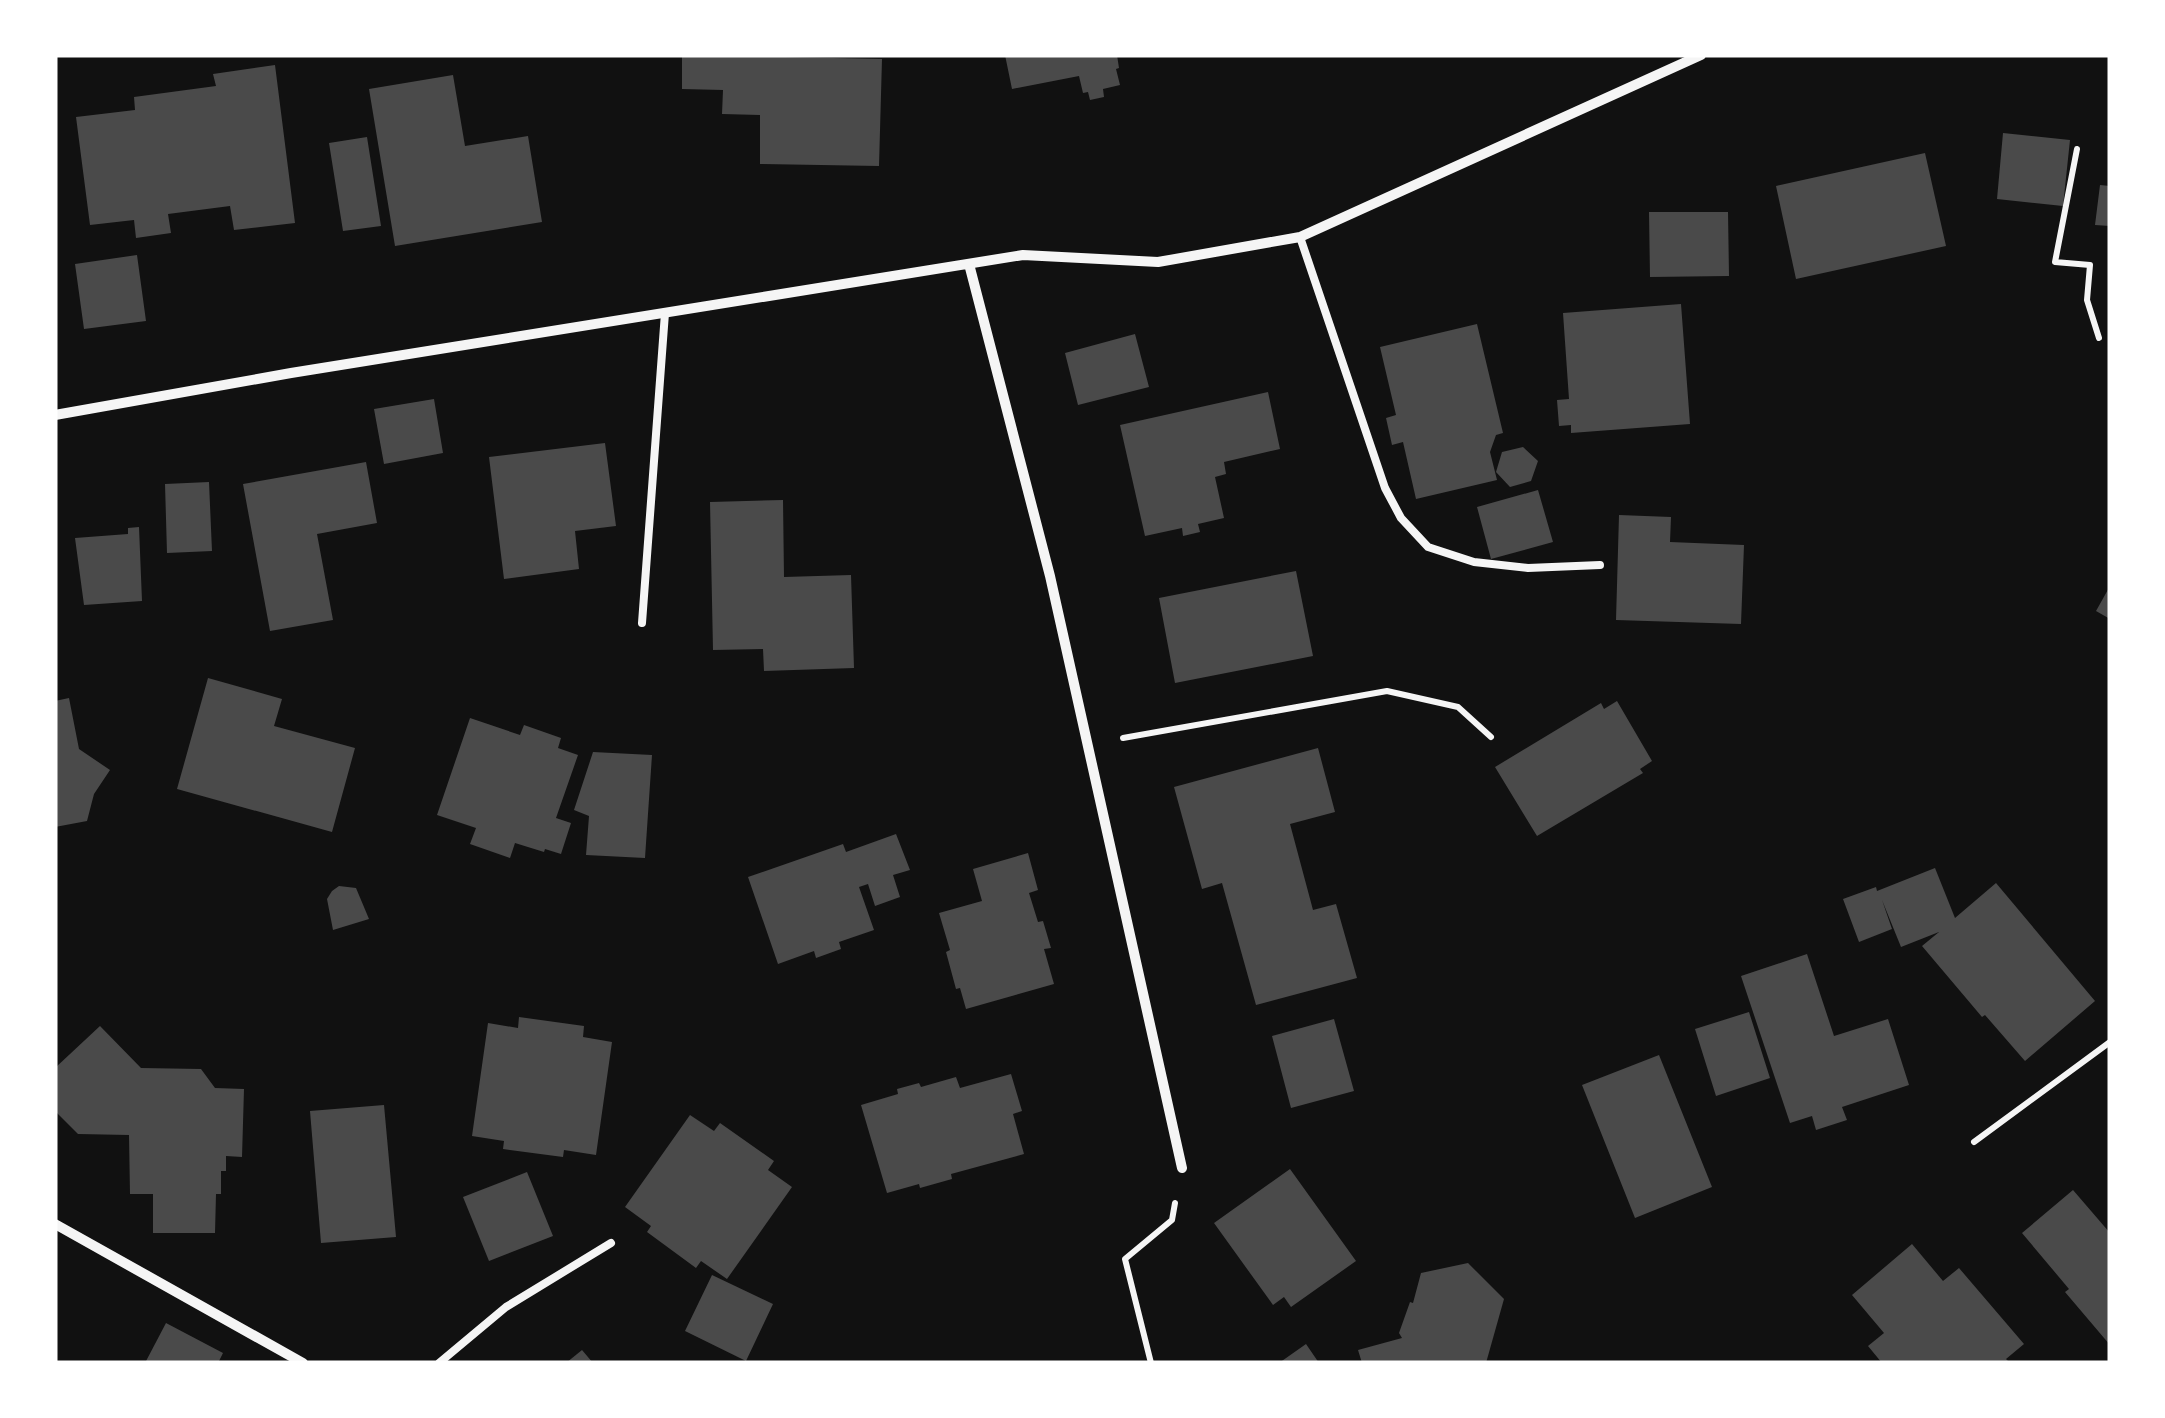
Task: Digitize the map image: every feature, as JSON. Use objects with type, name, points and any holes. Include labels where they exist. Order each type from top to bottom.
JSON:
[{"type":"street","points":[[55,415],[1023,255],[1158,262],[1300,237],[1701,55]]},
{"type":"street","points":[[969,264],[1050,576],[1182,1168]]},
{"type":"street","points":[[55,1224],[303,1363]]},
{"type":"lane","points":[[1300,237],[1386,488],[1400,518],[1428,547],[1474,562],[1528,568],[1600,566]]},
{"type":"lane","points":[[642,623],[665,313]]},
{"type":"lane","points":[[439,1363],[506,1307],[611,1242]]},
{"type":"path","points":[[2076,149],[2055,262],[2090,265],[2087,300],[2099,338]]},
{"type":"path","points":[[1088,744],[1387,691],[1458,707],[1491,737]]},
{"type":"path","points":[[1974,1142],[2110,1042]]},
{"type":"path","points":[[1151,1363],[1124,1260],[1172,1220],[1182,1168]]},
{"type":"building","points":[[682,55],[882,59],[879,166],[760,164],[760,115],[722,114],[723,90],[682,89]]},
{"type":"building","points":[[1005,55],[1117,55],[1120,85],[1103,89],[1104,97],[1090,100],[1088,92],[1083,93],[1079,76],[1012,89]]},
{"type":"building","points":[[275,65],[295,223],[234,230],[230,206],[168,214],[171,233],[136,238],[134,220],[90,225],[76,117],[135,110],[134,97],[216,86],[213,74]]},
{"type":"building","points":[[453,75],[465,146],[528,136],[542,222],[395,246],[369,89]]},
{"type":"building","points":[[2003,133],[2070,140],[2063,206],[1997,199]]},
{"type":"building","points":[[367,137],[381,226],[343,231],[329,143]]},
{"type":"building","points":[[1925,153],[1946,246],[1796,279],[1776,186]]},
{"type":"building","points":[[2100,185],[2110,186],[2110,226],[2095,225]]},
{"type":"building","points":[[1649,212],[1728,212],[1729,276],[1650,277]]},
{"type":"building","points":[[137,255],[146,321],[84,329],[75,264]]},
{"type":"building","points":[[1681,304],[1690,424],[1571,433],[1571,425],[1559,426],[1557,400],[1569,399],[1563,313]]},
{"type":"building","points":[[1477,324],[1503,433],[1496,435],[1490,452],[1497,480],[1416,499],[1403,442],[1392,445],[1386,418],[1396,415],[1380,347]]},
{"type":"building","points":[[1135,334],[1149,387],[1078,405],[1065,353]]},
{"type":"building","points":[[1268,392],[1280,449],[1224,462],[1226,474],[1215,477],[1224,518],[1198,524],[1200,532],[1183,536],[1182,528],[1145,536],[1120,425]]},
{"type":"building","points":[[434,399],[443,453],[384,464],[374,409]]},
{"type":"building","points":[[605,443],[616,526],[575,531],[579,569],[504,579],[489,457]]},
{"type":"building","points":[[1523,447],[1538,461],[1531,481],[1510,487],[1496,472],[1502,452]]},
{"type":"building","points":[[366,462],[377,523],[317,534],[333,620],[270,631],[243,484]]},
{"type":"building","points":[[209,482],[212,551],[167,553],[165,484]]},
{"type":"building","points":[[1538,490],[1553,542],[1491,559],[1477,507]]},
{"type":"building","points":[[783,500],[784,577],[851,575],[854,668],[764,671],[763,649],[713,650],[710,502]]},
{"type":"building","points":[[1619,515],[1671,517],[1670,542],[1744,545],[1741,624],[1616,620]]},
{"type":"building","points":[[139,527],[142,601],[84,605],[75,538],[128,534],[128,528]]},
{"type":"building","points":[[1296,571],[1313,656],[1175,683],[1159,598]]},
{"type":"building","points":[[2110,586],[2110,619],[2096,611]]},
{"type":"building","points":[[208,678],[282,699],[274,726],[355,748],[332,832],[177,789]]},
{"type":"building","points":[[69,698],[79,749],[110,770],[94,794],[87,821],[55,827],[55,701]]},
{"type":"building","points":[[1617,701],[1652,761],[1640,769],[1643,773],[1537,836],[1495,767],[1601,703],[1604,709]]},
{"type":"building","points":[[470,718],[520,735],[524,725],[561,738],[558,748],[578,755],[556,818],[571,823],[561,854],[515,843],[510,858],[470,844],[476,828],[437,815]]},
{"type":"building","points":[[1318,748],[1335,812],[1290,824],[1313,910],[1336,904],[1357,978],[1256,1005],[1222,883],[1202,889],[1174,787]]},
{"type":"building","points":[[593,752],[652,755],[645,858],[586,855],[589,816],[574,810]]},
{"type":"building","points":[[896,834],[910,870],[893,875],[900,897],[875,906],[868,884],[859,887],[874,930],[839,942],[841,949],[816,958],[814,951],[778,964],[748,877],[843,844],[846,852]]},
{"type":"building","points":[[1028,853],[1038,890],[1029,893],[1051,948],[1044,949],[1054,984],[966,1009],[960,988],[956,989],[939,913],[982,901],[973,869]]},
{"type":"building","points":[[1935,868],[1955,918],[1996,883],[2095,1001],[2025,1061],[1922,946],[1939,932],[1901,947],[1882,900],[1892,929],[1859,942],[1843,899],[1876,887],[1877,891]]},
{"type":"building","points":[[339,886],[356,888],[369,919],[333,930],[327,899]]},
{"type":"building","points":[[1807,954],[1834,1036],[1888,1019],[1909,1085],[1842,1107],[1847,1120],[1816,1130],[1812,1116],[1790,1123],[1741,976]]},
{"type":"building","points":[[1749,1012],[1770,1078],[1716,1096],[1695,1029]]},
{"type":"building","points":[[519,1017],[584,1026],[583,1037],[612,1042],[596,1155],[564,1150],[563,1157],[503,1149],[504,1141],[472,1136],[488,1023],[518,1028]]},
{"type":"building","points":[[1334,1019],[1354,1091],[1291,1108],[1272,1036]]},
{"type":"building","points":[[100,1026],[141,1068],[201,1069],[215,1088],[244,1089],[242,1157],[226,1156],[226,1171],[221,1171],[221,1194],[216,1194],[215,1233],[153,1233],[153,1194],[130,1194],[129,1135],[78,1134],[55,1111],[55,1068]]},
{"type":"building","points":[[1659,1055],[1712,1187],[1635,1218],[1582,1085]]},
{"type":"building","points":[[1011,1074],[1022,1111],[1013,1114],[1024,1154],[951,1174],[952,1179],[887,1193],[861,1105],[919,1083],[921,1087],[956,1077],[960,1088]]},
{"type":"building","points":[[384,1105],[396,1237],[321,1243],[310,1111]]},
{"type":"building","points":[[690,1115],[714,1131],[720,1123],[774,1161],[768,1170],[792,1187],[727,1279],[701,1261],[696,1268],[647,1232],[651,1226],[625,1207]]},
{"type":"building","points":[[1290,1169],[1356,1261],[1291,1307],[1284,1297],[1273,1305],[1214,1223]]},
{"type":"building","points":[[527,1172],[553,1236],[489,1261],[463,1197]]},
{"type":"building","points":[[2073,1190],[2110,1233],[2110,1345],[2022,1233]]},
{"type":"building","points":[[1912,1244],[1943,1281],[1959,1268],[2024,1344],[2006,1359],[2010,1363],[1882,1363],[1868,1346],[1884,1333],[1852,1295]]},
{"type":"building","points":[[1468,1263],[1504,1299],[1486,1363],[1362,1363],[1358,1350],[1402,1338],[1399,1333],[1421,1273]]},
{"type":"building","points":[[712,1275],[773,1304],[746,1361],[685,1331]]},
{"type":"building","points":[[166,1323],[223,1353],[218,1363],[145,1363]]},
{"type":"building","points":[[1306,1344],[1319,1363],[1279,1363]]},
{"type":"building","points":[[582,1350],[593,1363],[566,1363]]}]
